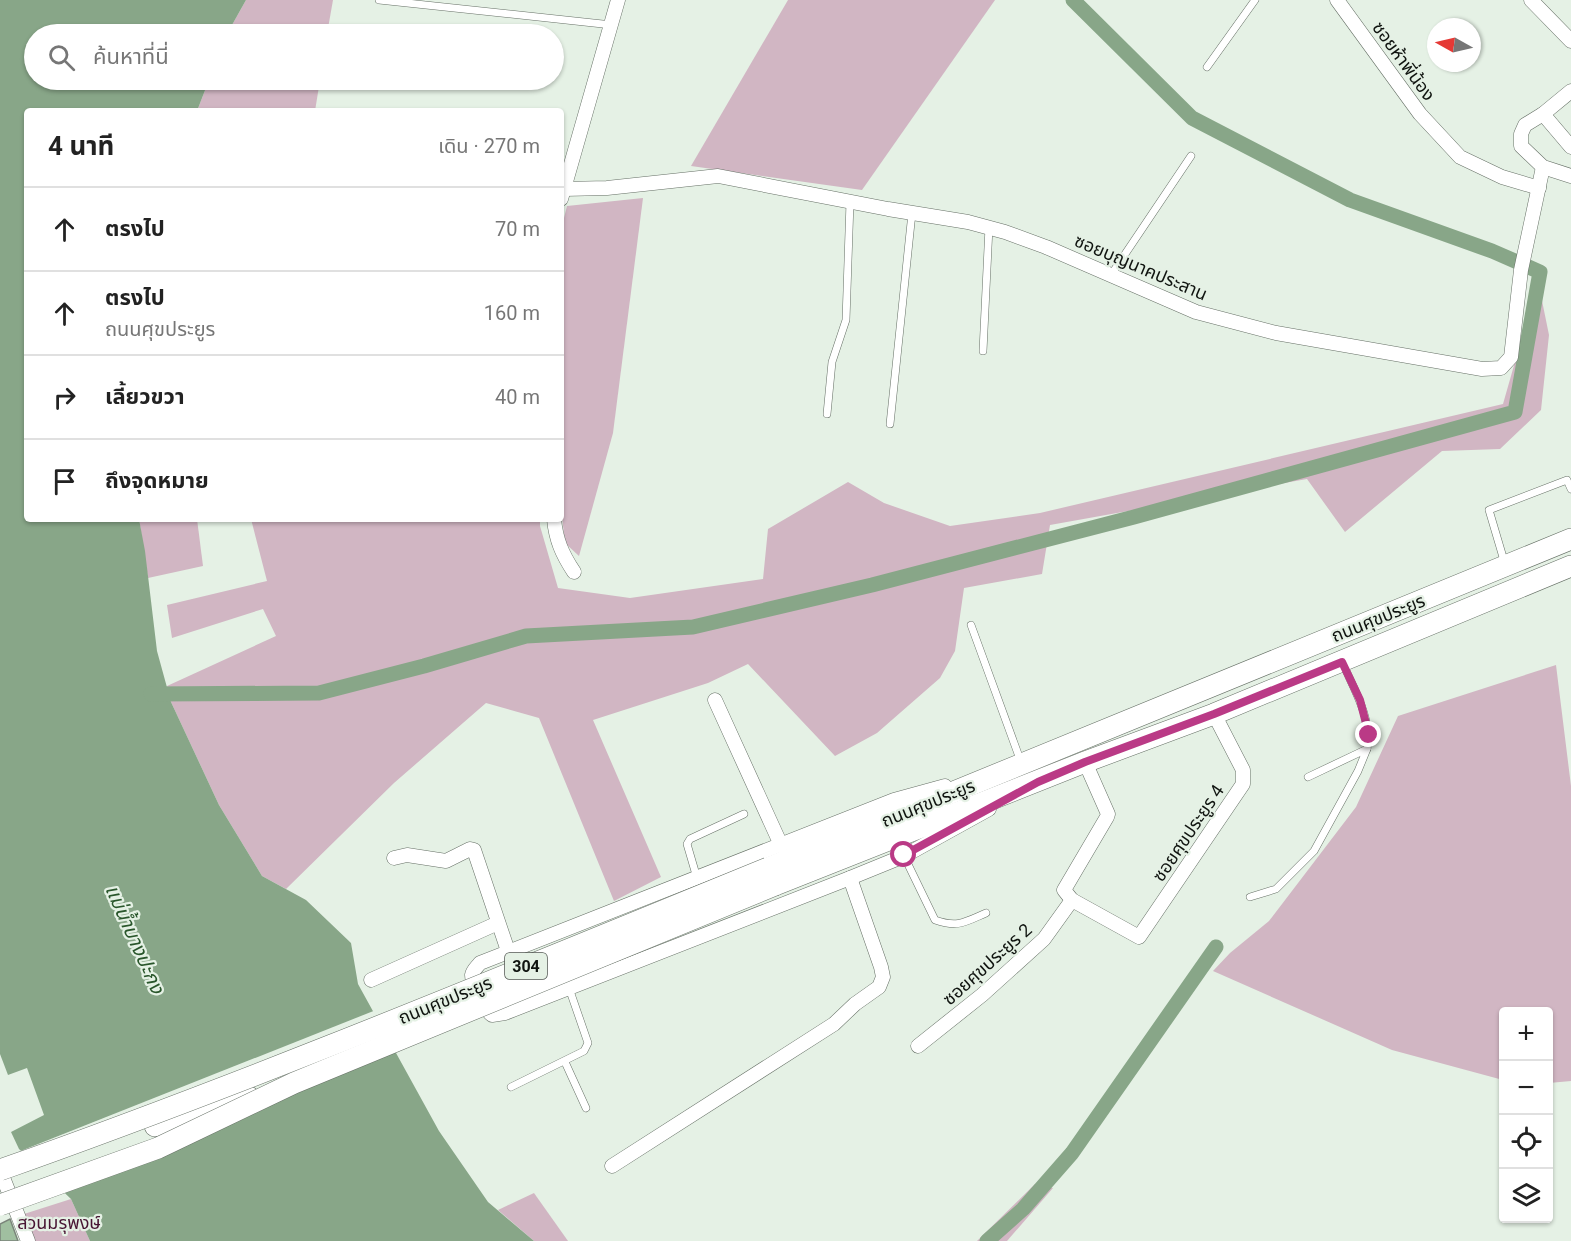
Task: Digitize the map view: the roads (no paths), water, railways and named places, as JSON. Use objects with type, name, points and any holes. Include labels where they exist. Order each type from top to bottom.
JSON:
[{"type":"main road","name":"ถนนศุขประยูร","points":[[0,1183],[290,1074],[772,876],[1026,763],[1571,538]]},
{"type":"main road","name":"ถนนศุขประยูร","points":[[772,876],[1038,782],[1214,714],[1571,566]]},
{"type":"main road","name":"ถนนศุขประยูร","points":[[0,1170],[139,1121],[290,1074]]},
{"type":"main road","name":"ถนนศุขประยูร","points":[[0,1205],[159,1148],[290,1074]]},
{"type":"street","points":[[564,187],[618,0]]},
{"type":"street","name":"ซอยห้าพี่น้อง","points":[[1336,0],[1420,114],[1460,157],[1502,177],[1539,188]]},
{"type":"street","points":[[1531,0],[1571,41]]},
{"type":"street","points":[[1571,91],[1543,114],[1525,125],[1521,134],[1521,146],[1543,167],[1571,176]]},
{"type":"street","points":[[1543,114],[1571,147]]},
{"type":"street","name":"ซอยบุญนาคประสาน","points":[[564,194],[718,176],[989,227],[1046,247],[1196,312],[1276,333],[1482,369],[1501,368],[1511,357],[1521,270],[1543,167]]},
{"type":"street","points":[[554,522],[558,545],[574,572]]},
{"type":"street","points":[[715,700],[781,845]]},
{"type":"street","name":"ซอยศุขประยูร 4","points":[[1072,900],[1139,937],[1243,784],[1243,770],[1214,714]]},
{"type":"street","points":[[1072,900],[1065,893],[1065,886],[1108,814],[1085,762]]},
{"type":"street","points":[[1026,763],[894,801],[480,963],[473,971],[472,977],[485,1009],[492,1015],[506,1013],[850,878],[904,855],[1038,782]]},
{"type":"street","points":[[394,858],[407,855],[446,861],[470,849],[474,850],[508,951]]},
{"type":"street","points":[[612,1166],[834,1024],[855,1004],[879,987],[883,977],[881,968],[850,878]]},
{"type":"street","name":"ซอยศุขประยูร 2","points":[[918,1046],[982,995],[1044,939],[1072,900]]},
{"type":"street","points":[[371,980],[498,923]]},
{"type":"street","points":[[0,1170],[28,1241]]},
{"type":"lane","points":[[380,0],[612,25]]},
{"type":"lane","points":[[1207,68],[1255,0]]},
{"type":"lane","points":[[1111,275],[1191,156]]},
{"type":"lane","points":[[827,414],[832,362],[846,320],[850,202]]},
{"type":"lane","points":[[890,424],[912,213]]},
{"type":"lane","points":[[983,351],[989,227]]},
{"type":"lane","points":[[1506,566],[1489,510],[1567,480],[1571,489]]},
{"type":"lane","points":[[971,625],[1026,763]]},
{"type":"lane","points":[[1250,897],[1276,889],[1314,852],[1358,771],[1369,735],[1360,700],[1342,662]]},
{"type":"lane","points":[[1308,777],[1366,749]]},
{"type":"lane","points":[[697,878],[688,852],[687,844],[690,839],[744,814]]},
{"type":"lane","points":[[904,855],[935,920],[949,925],[963,923],[986,913]]},
{"type":"lane","points":[[511,1087],[584,1051],[588,1043],[569,988]]},
{"type":"lane","points":[[565,1062],[586,1108]]},
{"type":"water","name":"แม่น้ำบางปะกง","points":[[0,0],[246,0],[233,24],[24,24],[24,90],[205,90],[198,108],[24,108],[24,522],[140,522],[157,651],[171,702],[219,805],[262,876],[306,900],[351,943],[358,984],[439,1131],[488,1202],[534,1241],[90,1241],[71,1199],[19,1149],[11,1132],[44,1115],[27,1068],[8,1075],[0,1054]]},
{"type":"waterway","points":[[151,694],[319,693],[424,666],[526,636],[693,627],[872,585],[1134,517],[1515,412],[1540,272],[1492,251],[1350,200],[1192,118],[1073,0]]},
{"type":"waterway","points":[[987,1241],[1023,1209],[1072,1153],[1216,947]]},
{"type":"park label","name":"สวนมรุพงษ์","points":[[59,1222]]}]
